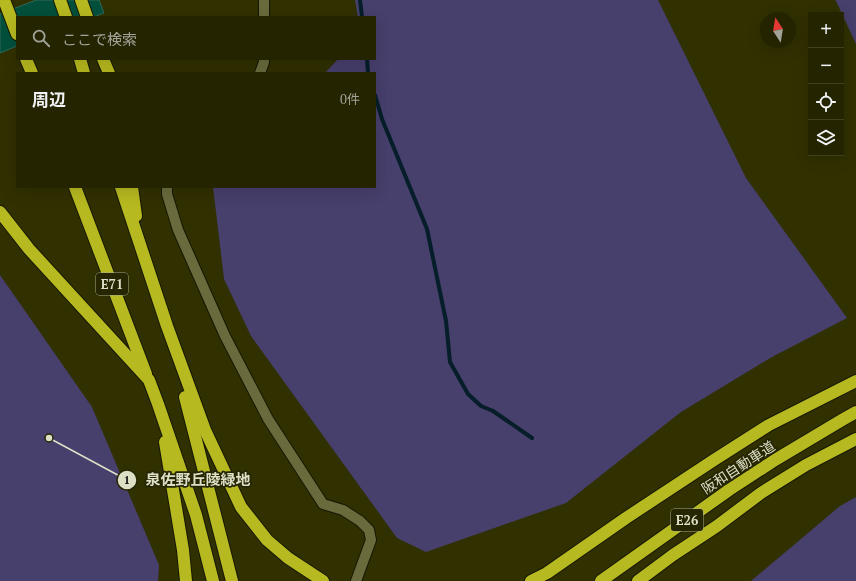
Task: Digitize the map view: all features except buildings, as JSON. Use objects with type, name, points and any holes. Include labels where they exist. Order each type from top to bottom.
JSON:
[{"type":"highway","points":[[4,0],[16,31]]},
{"type":"highway","points":[[60,0],[66,16]]},
{"type":"highway","points":[[81,0],[87,16]]},
{"type":"highway","points":[[26,60],[32,72]]},
{"type":"highway","points":[[80,60],[84,72]]},
{"type":"highway","points":[[103,60],[109,72]]},
{"type":"highway","name":"E71","points":[[75,188],[149,380]]},
{"type":"highway","name":"E71","points":[[121,188],[167,326]]},
{"type":"highway","points":[[132,188],[141,248]]},
{"type":"highway","points":[[0,212],[29,249],[149,380],[196,515],[213,581]]},
{"type":"highway","points":[[167,326],[232,581]]},
{"type":"highway","points":[[167,326],[204,430],[241,507],[267,540],[288,558],[323,581]]},
{"type":"highway","points":[[531,581],[547,573],[670,489],[769,425],[856,380]]},
{"type":"highway","points":[[158,404],[183,550],[186,581]]},
{"type":"highway","name":"阪和自動車道","points":[[601,581],[729,490],[775,460],[856,412]]},
{"type":"highway","name":"E26","points":[[638,581],[673,555],[717,526],[761,493],[806,465],[856,438]]},
{"type":"street","points":[[264,0],[264,16]]},
{"type":"street","points":[[260,72],[264,60]]},
{"type":"street","points":[[167,188],[167,194],[178,230],[225,336],[268,419],[322,504],[343,510],[360,521],[369,530],[371,540],[356,581]]},
{"type":"shaded area","points":[[355,0],[658,0],[746,178],[847,318],[772,357],[681,412],[566,503],[426,552],[397,538],[251,336],[224,279],[213,188],[376,188],[376,72],[326,72],[337,60],[376,60],[376,16],[358,16]]},
{"type":"shaded area","points":[[835,0],[856,0],[856,44],[844,18],[844,12],[841,12]]},
{"type":"shaded area","points":[[0,275],[92,407],[159,565],[158,581],[0,581]]},
{"type":"shaded area","points":[[856,497],[856,581],[751,581],[840,506]]},
{"type":"waterway","points":[[360,0],[362,16]]},
{"type":"waterway","points":[[367,60],[368,72]]},
{"type":"waterway","points":[[376,98],[382,119],[427,229],[446,321],[450,362],[468,394],[481,406],[493,411],[532,438]]},
{"type":"place","name":"泉佐野丘陵緑地","points":[[49,438]]}]
